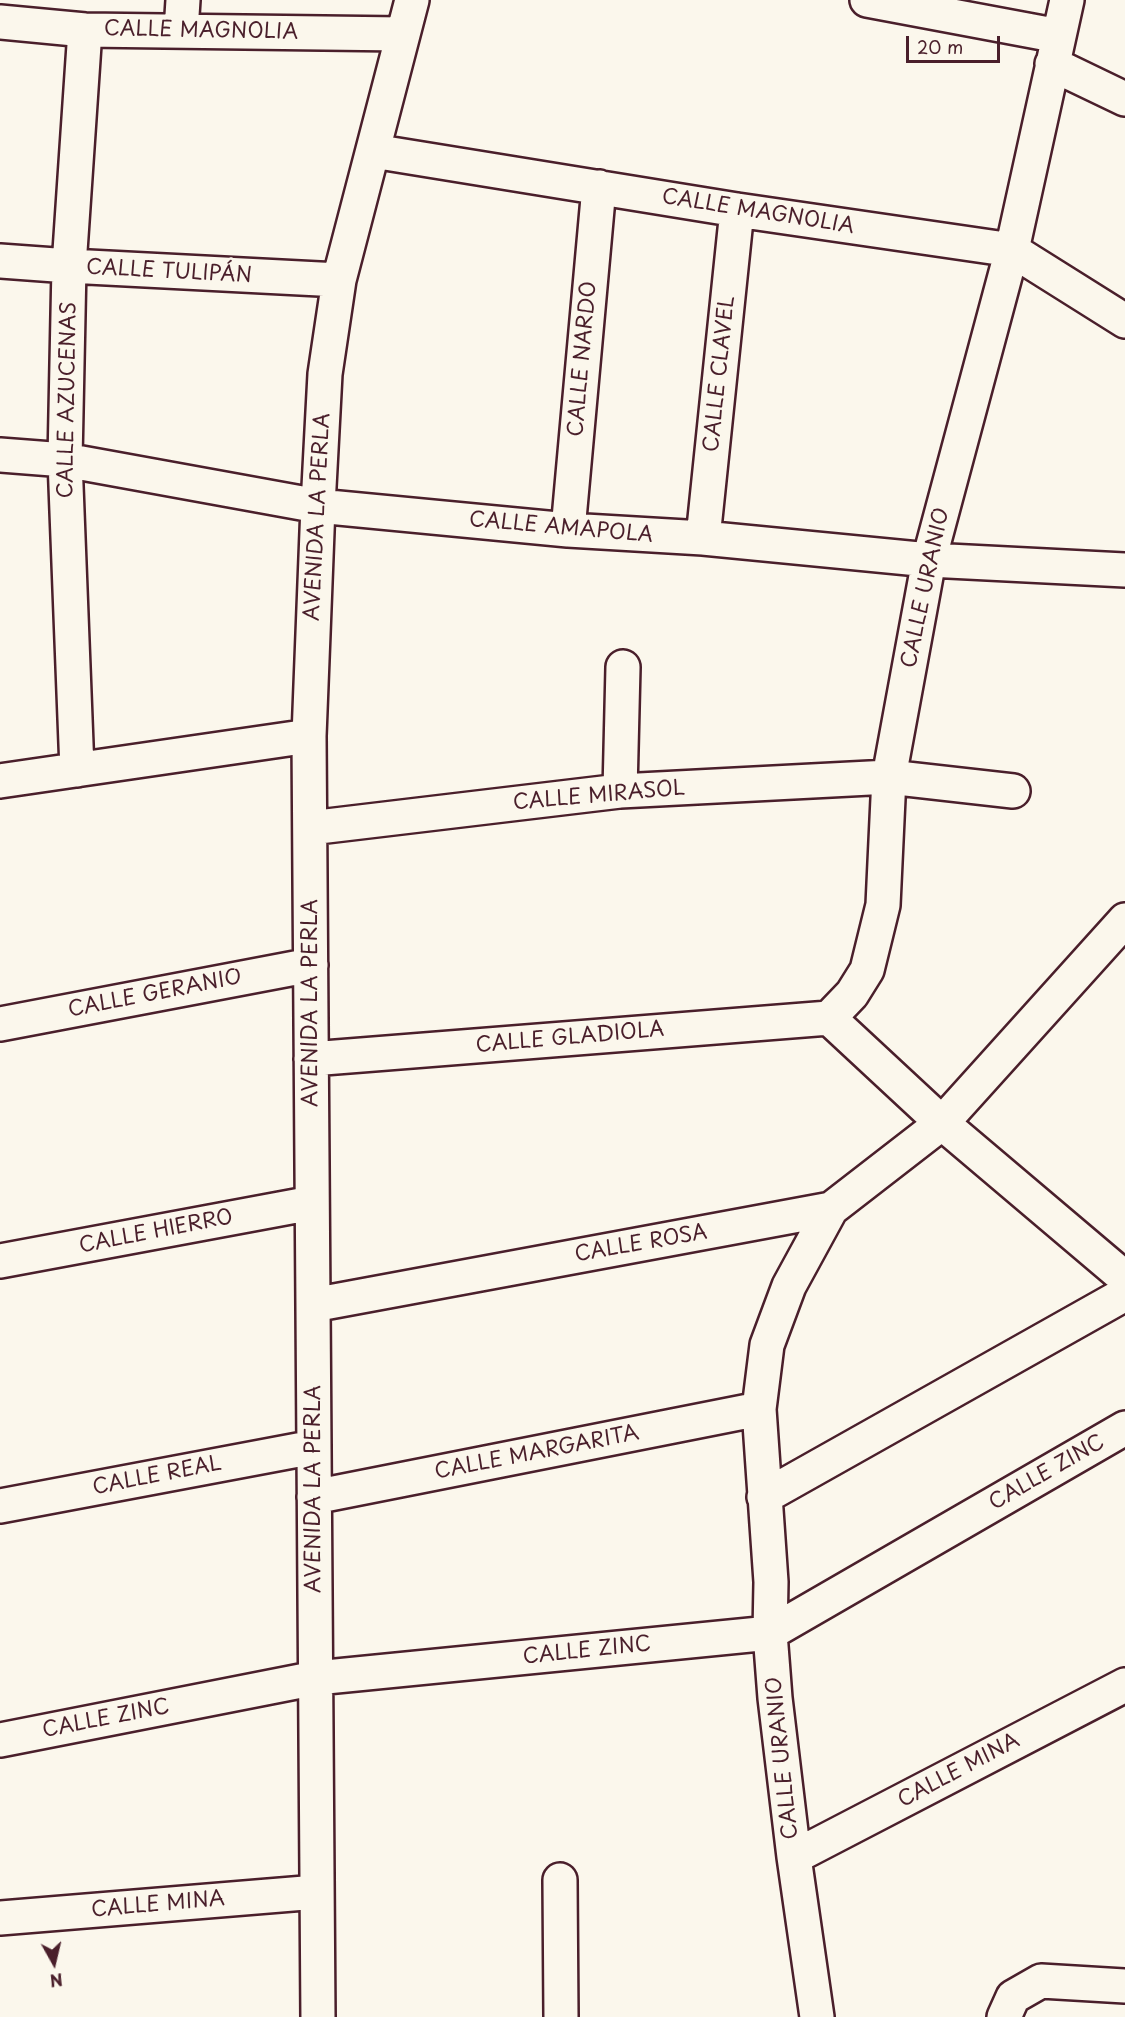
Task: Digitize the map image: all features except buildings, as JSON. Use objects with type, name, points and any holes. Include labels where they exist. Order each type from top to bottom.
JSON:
[{"type":"street","name":"AVENIDA LA PERLA","points":[[318,2017],[309,736],[318,507],[325,374],[339,280],[412,0]]},
{"type":"street","points":[[867,0],[1055,50],[1125,99]]},
{"type":"street","name":"CALLE URANIO","points":[[829,1018],[852,994],[867,970],[878,927],[883,905],[889,777],[929,560],[1012,250],[1067,0]]},
{"type":"street","name":"CALLE MAGNOLIA","points":[[0,22],[85,30],[182,16],[403,34]]},
{"type":"street","name":"CALLE AZUCENAS","points":[[77,770],[65,460],[69,266],[85,30]]},
{"type":"street","name":"CALLE MAGNOLIA","points":[[373,151],[737,210],[1012,250],[1125,321]]},
{"type":"street","name":"CALLE NARDO","points":[[568,530],[599,187]]},
{"type":"street","name":"CALLE CLAVEL","points":[[703,538],[737,210]]},
{"type":"street","name":"CALLE TULIPÁN","points":[[0,261],[339,280]]},
{"type":"street","name":"CALLE AMAPOLA","points":[[0,455],[65,460],[318,507],[568,530],[703,538],[929,560],[1125,570]]},
{"type":"street","points":[[620,790],[622,667]]},
{"type":"street","points":[[0,781],[309,736]]},
{"type":"street","name":"CALLE MIRASOL","points":[[310,828],[620,790],[889,777],[1013,791]]},
{"type":"street","name":"CALLE ROSA","points":[[313,1305],[831,1209],[942,1123],[1125,920]]},
{"type":"street","name":"CALLE GERANIO","points":[[0,1024],[311,965]]},
{"type":"street","points":[[829,1018],[942,1123],[1125,1278]]},
{"type":"street","name":"CALLE GLADIOLA","points":[[311,1059],[829,1018]]},
{"type":"street","name":"CALLE HIERRO","points":[[0,1261],[312,1203]]},
{"type":"street","name":"CALLE URANIO","points":[[817,2017],[794,1857],[775,1698],[770,1633],[771,1582],[759,1409],[767,1345],[789,1286],[831,1209]]},
{"type":"street","points":[[764,1497],[1125,1294]]},
{"type":"street","name":"CALLE MARGARITA","points":[[314,1497],[759,1409]]},
{"type":"street","name":"CALLE ZINC","points":[[0,1740],[316,1678],[770,1633],[1125,1428]]},
{"type":"street","name":"CALLE REAL","points":[[0,1506],[314,1447]]},
{"type":"street","name":"CALLE MINA","points":[[794,1857],[1125,1685]]},
{"type":"street","points":[[560,1880],[561,2017]]},
{"type":"street","name":"CALLE MINA","points":[[0,1918],[317,1892]]},
{"type":"street","points":[[1004,2017],[1013,1997],[1041,1981],[1125,1986]]}]
